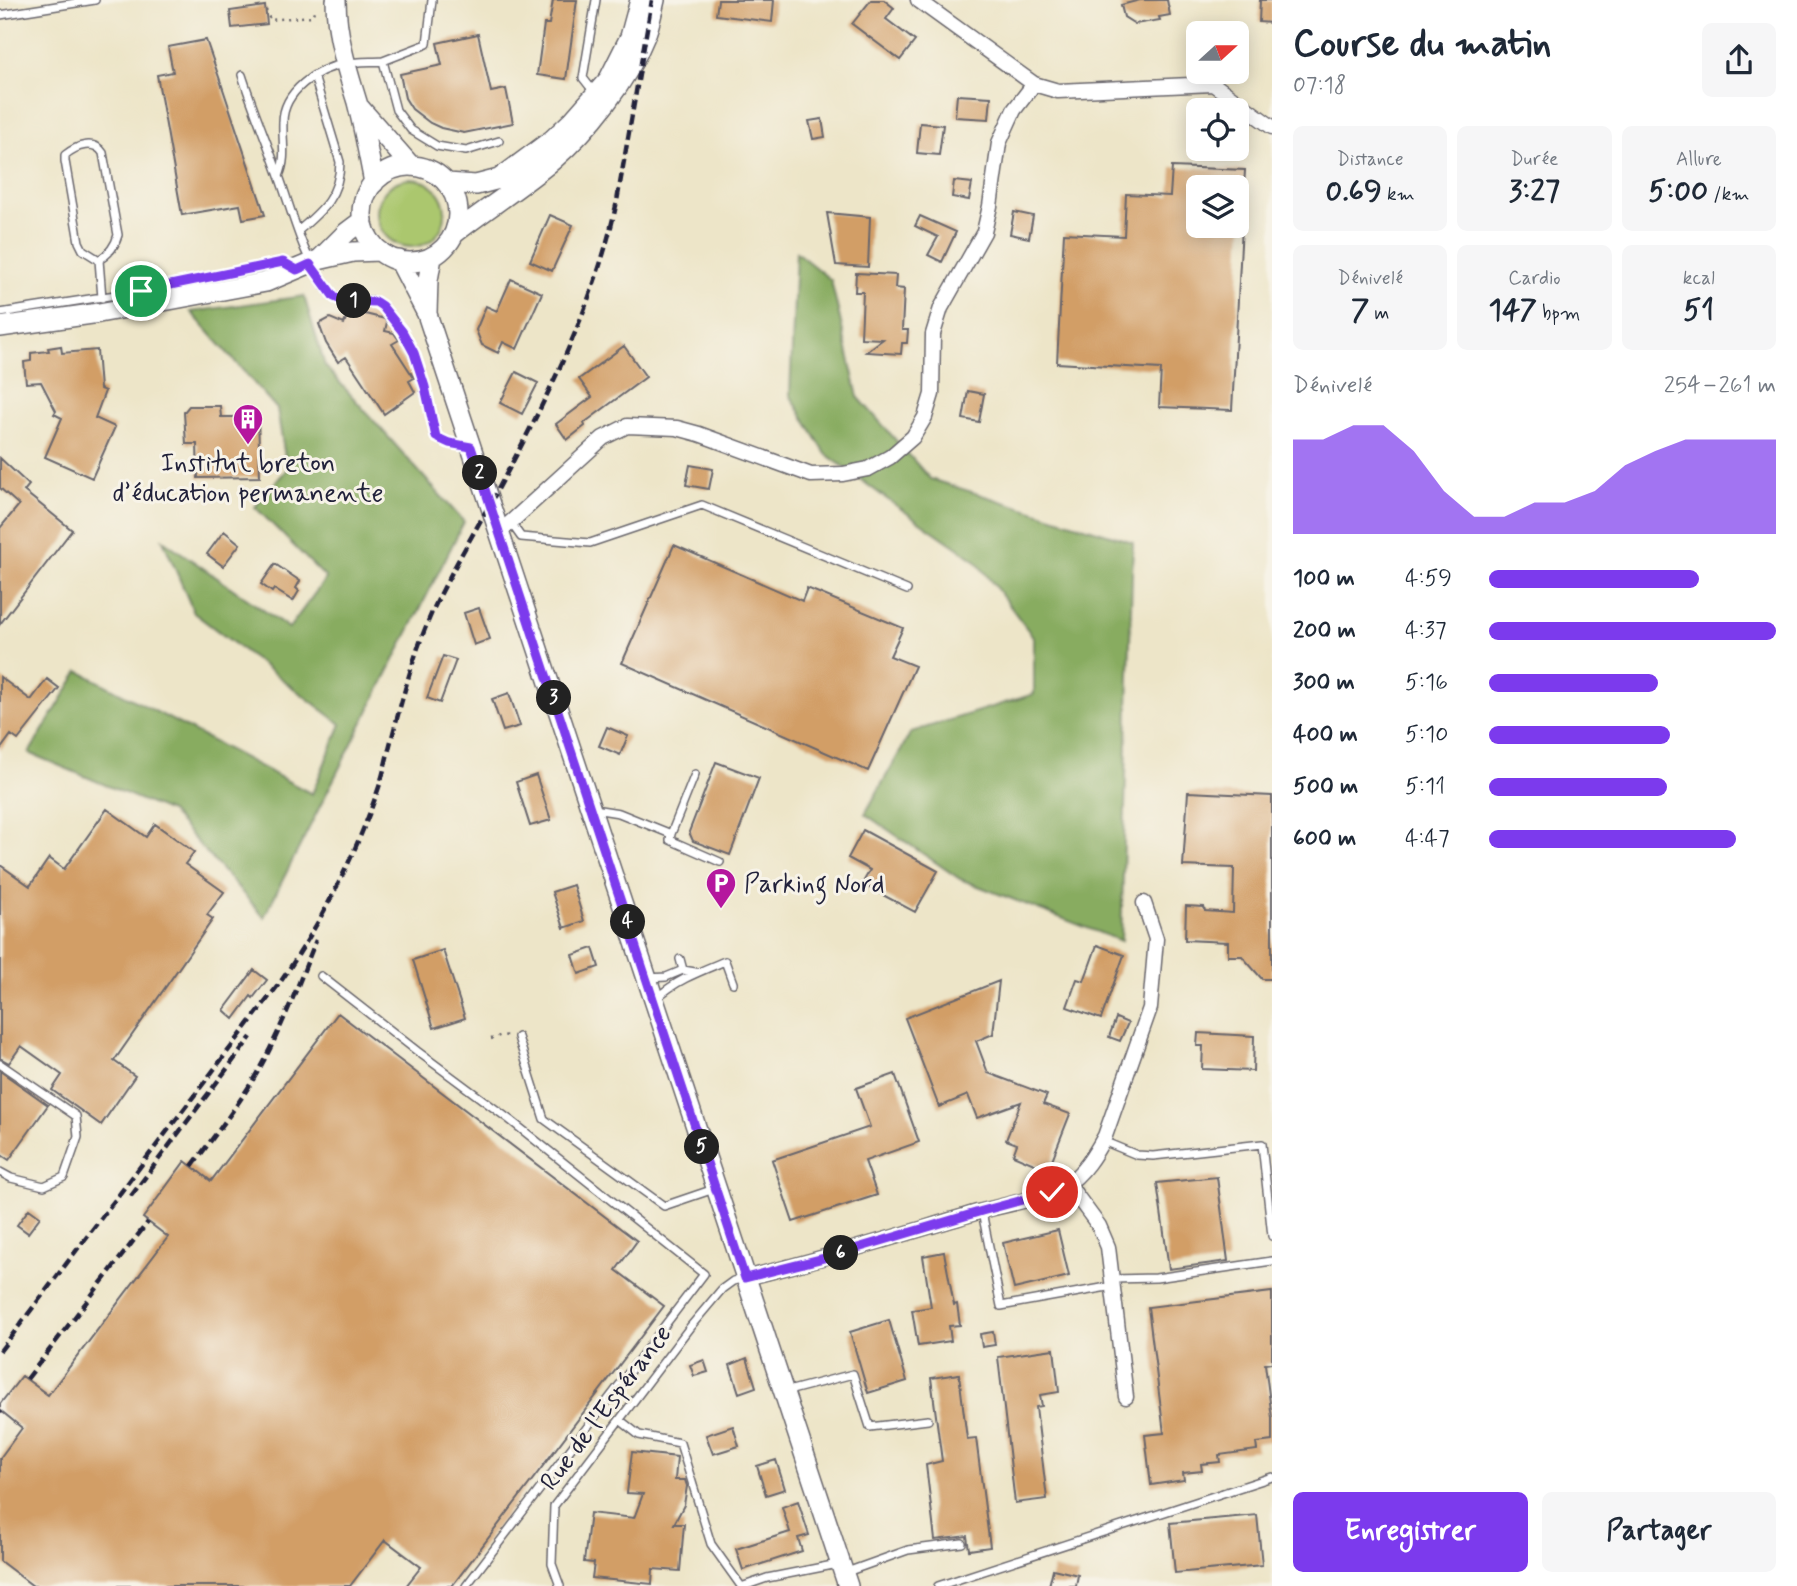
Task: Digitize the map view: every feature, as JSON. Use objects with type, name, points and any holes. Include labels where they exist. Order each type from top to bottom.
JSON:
[{"type":"main road","points":[[336,0],[338,26],[374,183]]},
{"type":"main road","points":[[447,183],[476,186],[499,179],[553,139],[609,79],[630,37],[640,0]]},
{"type":"main road","points":[[454,233],[553,160],[597,114],[630,68],[646,34],[655,0]]},
{"type":"main road","points":[[357,104],[411,166]]},
{"type":"main road","points":[[397,168],[425,168],[437,174],[454,194],[458,220],[454,233],[449,243],[432,257],[415,261],[399,260],[380,251],[366,232],[363,207],[367,194],[384,174],[397,168]]},
{"type":"main road","points":[[309,265],[363,220]]},
{"type":"main road","points":[[0,327],[99,313],[267,282],[309,265],[353,252],[380,251]]},
{"type":"main road","points":[[426,314],[432,257]]},
{"type":"main road","points":[[399,260],[426,314],[471,447],[505,527],[590,809],[844,1574]]},
{"type":"street","points":[[918,0],[1034,84],[1058,91],[1213,84],[1272,127]]},
{"type":"street","points":[[505,527],[603,438],[627,426],[677,428],[811,475],[843,474],[868,469],[890,457],[913,437],[925,417],[932,394],[933,334],[941,308],[984,232],[999,143],[1014,110],[1034,84]]},
{"type":"street","points":[[745,1278],[1052,1192],[1068,1184],[1083,1170],[1097,1152],[1102,1140],[1150,1008],[1156,939],[1144,903]]},
{"type":"street","points":[[1068,1184],[1099,1226],[1108,1247],[1126,1397]]},
{"type":"lane","points":[[0,15],[94,0]]},
{"type":"lane","points":[[279,176],[284,161],[282,120],[288,101],[302,84],[332,67],[346,63],[383,61],[427,44],[432,0]]},
{"type":"lane","points":[[595,93],[583,78],[596,0]]},
{"type":"lane","points":[[383,61],[396,110],[411,130],[437,146],[466,151],[499,141]]},
{"type":"lane","points":[[242,75],[309,265],[334,297],[343,301],[376,302],[382,306],[402,331],[414,353],[436,437],[449,443],[471,447]]},
{"type":"lane","points":[[298,231],[326,206],[340,176],[340,162],[314,76]]},
{"type":"lane","points":[[93,145],[99,147],[103,153],[118,235],[115,246],[99,260],[83,250],[79,242],[65,155],[79,146],[93,145]]},
{"type":"lane","points":[[99,260],[102,298]]},
{"type":"lane","points":[[0,313],[102,298],[283,262],[309,265]]},
{"type":"lane","points":[[505,527],[521,537],[590,542],[702,505],[907,590]]},
{"type":"lane","points":[[695,774],[670,840],[720,862]]},
{"type":"lane","points":[[590,809],[619,813],[671,834]]},
{"type":"lane","points":[[680,959],[683,970]]},
{"type":"lane","points":[[654,1000],[669,986],[695,972],[725,961],[733,983]]},
{"type":"lane","points":[[647,979],[666,977],[683,970],[695,972]]},
{"type":"lane","points":[[321,976],[704,1274],[466,1586]]},
{"type":"lane","points":[[518,1037],[544,1119],[664,1206],[715,1189]]},
{"type":"lane","points":[[0,1064],[76,1116],[78,1137],[64,1177],[44,1186],[11,1178],[0,1172]]},
{"type":"lane","points":[[1102,1140],[1137,1155],[1153,1156],[1262,1144],[1272,1236]]},
{"type":"lane","points":[[982,1211],[1001,1306],[1112,1283],[1272,1261]]},
{"type":"lane","name":"Rue de l'Espérance","points":[[560,1586],[552,1564],[554,1506],[690,1327],[722,1289],[733,1281],[745,1278]]},
{"type":"lane","points":[[783,1392],[853,1374],[870,1427],[928,1420]]},
{"type":"lane","points":[[620,1419],[639,1435],[680,1443],[712,1544],[742,1586],[767,1578],[844,1574],[908,1550],[962,1543]]},
{"type":"lane","points":[[938,1586],[1272,1477]]},
{"type":"path","points":[[266,10],[270,20],[312,16],[315,9]]},
{"type":"path","points":[[491,1039],[502,1035],[518,1037]]},
{"type":"green space","points":[[411,179],[424,181],[435,189],[443,200],[443,226],[435,237],[424,245],[411,247],[398,245],[387,237],[379,226],[377,213],[379,200],[387,189],[398,181]]},
{"type":"green space","points":[[796,252],[831,280],[858,397],[930,479],[1133,542],[1121,941],[960,879],[865,814],[911,732],[1034,694],[1034,638],[975,560],[826,454],[790,395]]},
{"type":"green space","points":[[304,296],[325,366],[464,522],[264,917],[170,812],[29,753],[79,671],[312,794],[341,724],[194,613],[163,540],[289,628],[326,578],[255,507],[287,469],[277,409],[191,312]]},
{"type":"building","points":[[553,0],[577,0],[566,79],[537,75],[544,24],[549,24]]},
{"type":"building","points":[[718,0],[774,0],[772,22],[716,15]]},
{"type":"building","points":[[871,0],[884,0],[894,8],[886,19],[915,41],[900,60],[852,24]]},
{"type":"building","points":[[1140,0],[1167,0],[1170,15],[1159,17],[1160,20],[1135,24],[1124,17],[1121,5]]},
{"type":"building","points":[[1260,0],[1272,0],[1272,23],[1259,22]]},
{"type":"building","points":[[265,6],[267,24],[232,28],[230,11]]},
{"type":"building","points":[[478,34],[491,92],[506,89],[513,123],[464,133],[430,123],[412,109],[405,98],[400,74],[442,65],[437,43]]},
{"type":"building","points":[[206,40],[265,215],[243,219],[240,205],[182,215],[157,75],[173,72],[168,47]]},
{"type":"building","points":[[957,95],[991,97],[989,119],[955,117]]},
{"type":"building","points":[[822,119],[825,137],[813,139],[809,121]]},
{"type":"building","points":[[920,123],[943,125],[939,155],[917,153]]},
{"type":"building","points":[[1172,167],[1245,170],[1245,175],[1186,175],[1186,238],[1241,238],[1232,410],[1159,407],[1161,369],[1057,363],[1064,233],[1124,236],[1126,194],[1170,196]]},
{"type":"building","points":[[954,181],[972,183],[969,200],[952,197]]},
{"type":"building","points":[[1014,212],[1033,216],[1029,238],[1010,234]]},
{"type":"building","points":[[827,213],[870,217],[868,267],[836,265]]},
{"type":"building","points":[[550,215],[573,225],[552,271],[530,261]]},
{"type":"building","points":[[920,216],[956,232],[942,262],[928,255],[938,237],[915,226]]},
{"type":"building","points":[[856,273],[896,275],[895,288],[904,289],[902,330],[908,330],[907,343],[902,343],[901,354],[866,352],[883,339],[861,338],[863,292],[855,292]]},
{"type":"building","points":[[511,279],[542,293],[517,349],[503,342],[498,353],[482,345],[476,330],[486,306],[497,311]]},
{"type":"building","points":[[349,310],[385,319],[385,331],[394,333],[399,340],[392,344],[414,378],[409,381],[415,392],[384,414],[346,357],[338,362],[326,343],[319,324],[330,318],[344,324]]},
{"type":"building","points":[[61,346],[62,353],[97,350],[100,389],[105,391],[95,418],[115,427],[92,478],[45,457],[62,418],[54,414],[56,411],[41,382],[26,383],[24,362],[31,361],[31,353],[49,351],[48,348]]},
{"type":"building","points":[[624,346],[646,377],[584,423],[585,426],[567,440],[556,424],[592,397],[579,379]]},
{"type":"building","points":[[516,372],[538,383],[522,414],[500,403]]},
{"type":"building","points":[[968,391],[984,394],[979,422],[963,419]]},
{"type":"building","name":"Institut breton d’éducation permanente","points":[[189,406],[220,406],[221,417],[258,417],[260,477],[198,478],[197,444],[186,444],[184,412]]},
{"type":"building","points":[[0,458],[29,485],[24,491],[72,530],[0,624],[0,528],[19,505],[0,488]]},
{"type":"building","points":[[690,465],[713,469],[709,489],[686,485]]},
{"type":"building","points":[[224,531],[240,544],[223,566],[207,554]]},
{"type":"building","points":[[674,545],[802,601],[807,588],[903,628],[890,656],[915,666],[868,771],[622,663]]},
{"type":"building","points":[[275,564],[300,581],[296,588],[299,591],[293,601],[261,584]]},
{"type":"building","points":[[479,608],[490,639],[474,645],[464,613]]},
{"type":"building","points":[[443,656],[456,660],[440,703],[427,698]]},
{"type":"building","points":[[0,677],[31,700],[47,679],[59,688],[18,740],[11,735],[0,750]]},
{"type":"building","points":[[509,693],[520,726],[503,731],[492,699]]},
{"type":"building","points":[[607,727],[628,736],[620,755],[599,746]]},
{"type":"building","points":[[716,762],[759,778],[730,855],[693,841],[689,832]]},
{"type":"building","points":[[536,775],[551,820],[530,826],[516,782]]},
{"type":"building","points":[[1188,792],[1272,796],[1272,979],[1262,979],[1242,956],[1228,956],[1228,942],[1185,940],[1186,906],[1204,907],[1205,911],[1233,913],[1234,868],[1183,866]]},
{"type":"building","points":[[107,809],[146,837],[155,824],[194,852],[185,864],[224,892],[207,915],[213,919],[114,1061],[135,1076],[101,1125],[52,1090],[62,1075],[21,1046],[9,1063],[0,1058],[0,865],[30,886],[49,858],[64,869]]},
{"type":"building","points":[[863,830],[938,871],[915,912],[862,884],[870,870],[848,858]]},
{"type":"building","points":[[573,885],[584,921],[564,928],[552,892]]},
{"type":"building","points":[[1097,945],[1124,955],[1101,1019],[1067,1007],[1077,979],[1084,981]]},
{"type":"building","points":[[593,948],[599,967],[579,974],[573,955]]},
{"type":"building","points":[[443,950],[465,1018],[434,1028],[413,960]]},
{"type":"building","points":[[254,970],[267,980],[234,1019],[224,1010]]},
{"type":"building","points":[[999,981],[993,1034],[976,1041],[988,1073],[1047,1095],[1043,1104],[1070,1114],[1048,1170],[1013,1155],[1017,1144],[1006,1140],[1021,1102],[977,1118],[968,1095],[939,1107],[905,1018]]},
{"type":"building","points":[[338,1013],[637,1241],[616,1270],[664,1306],[452,1586],[406,1586],[421,1567],[385,1540],[350,1586],[33,1586],[0,1561],[0,1458],[22,1428],[0,1410],[0,1404],[22,1376],[48,1395],[168,1237],[143,1218],[185,1161],[211,1181]]},
{"type":"building","points":[[1116,1018],[1128,1023],[1120,1041],[1109,1037]]},
{"type":"building","points":[[1198,1033],[1254,1036],[1253,1071],[1202,1069],[1203,1046],[1197,1046]]},
{"type":"building","points":[[0,1071],[48,1105],[9,1160],[0,1154]]},
{"type":"building","points":[[895,1074],[919,1142],[865,1161],[877,1195],[793,1222],[772,1160],[870,1127],[856,1088]]},
{"type":"building","points":[[1217,1177],[1228,1261],[1169,1269],[1157,1183]]},
{"type":"building","points":[[29,1209],[40,1217],[28,1233],[17,1225]]},
{"type":"building","points":[[1058,1230],[1069,1276],[1014,1289],[1003,1243]]},
{"type":"building","points":[[944,1252],[960,1325],[949,1326],[951,1341],[918,1346],[912,1310],[931,1307],[923,1256]]},
{"type":"building","points":[[1272,1292],[1272,1363],[1265,1364],[1272,1441],[1256,1443],[1257,1450],[1219,1455],[1220,1462],[1201,1464],[1202,1471],[1183,1473],[1184,1480],[1151,1485],[1145,1435],[1164,1433],[1148,1307]]},
{"type":"building","points":[[889,1320],[907,1381],[868,1393],[850,1332]]},
{"type":"building","points":[[993,1332],[995,1345],[982,1347],[980,1334]]},
{"type":"building","points":[[1054,1349],[1059,1392],[1040,1395],[1042,1406],[1036,1407],[1047,1499],[1015,1503],[998,1357]]},
{"type":"building","points":[[747,1358],[756,1387],[739,1393],[730,1365]]},
{"type":"building","points":[[704,1360],[708,1372],[694,1376],[690,1365]]},
{"type":"building","points":[[959,1374],[967,1439],[976,1438],[990,1547],[969,1550],[967,1536],[935,1540],[926,1465],[942,1461],[931,1378]]},
{"type":"building","points":[[733,1426],[739,1446],[713,1454],[706,1435]]},
{"type":"building","points":[[632,1452],[677,1457],[675,1480],[685,1480],[687,1486],[684,1505],[674,1524],[684,1524],[680,1571],[653,1569],[652,1584],[592,1578],[594,1563],[584,1562],[590,1513],[634,1518],[643,1494],[627,1493]]},
{"type":"building","points":[[776,1460],[785,1489],[766,1495],[757,1466]]},
{"type":"building","points":[[798,1501],[809,1535],[798,1538],[802,1551],[743,1570],[736,1549],[790,1532],[782,1507]]},
{"type":"building","points":[[1257,1515],[1262,1565],[1175,1573],[1170,1523]]},
{"type":"building","points":[[1053,1569],[1078,1575],[1076,1586],[1049,1586]]},
{"type":"railway","points":[[0,1351],[279,984],[323,913],[348,864],[379,787],[409,674],[426,626],[555,379],[597,274],[617,201],[652,0]]},
{"type":"railway","points":[[192,1166],[234,1109],[266,1057],[316,940]]},
{"type":"railway","points":[[131,1196],[251,1037]]},
{"type":"railway","points":[[27,1379],[148,1222]]},
{"type":"place","name":"Institut breton d’éducation permanente","points":[[248,446]]},
{"type":"place","name":"Parking Nord","points":[[721,910]]},
{"type":"route","points":[[141,291],[283,262],[297,270],[310,264],[334,297],[343,301],[376,302],[402,331],[414,353],[425,387],[436,437],[449,443],[471,447],[745,1278],[1052,1192]]}]
